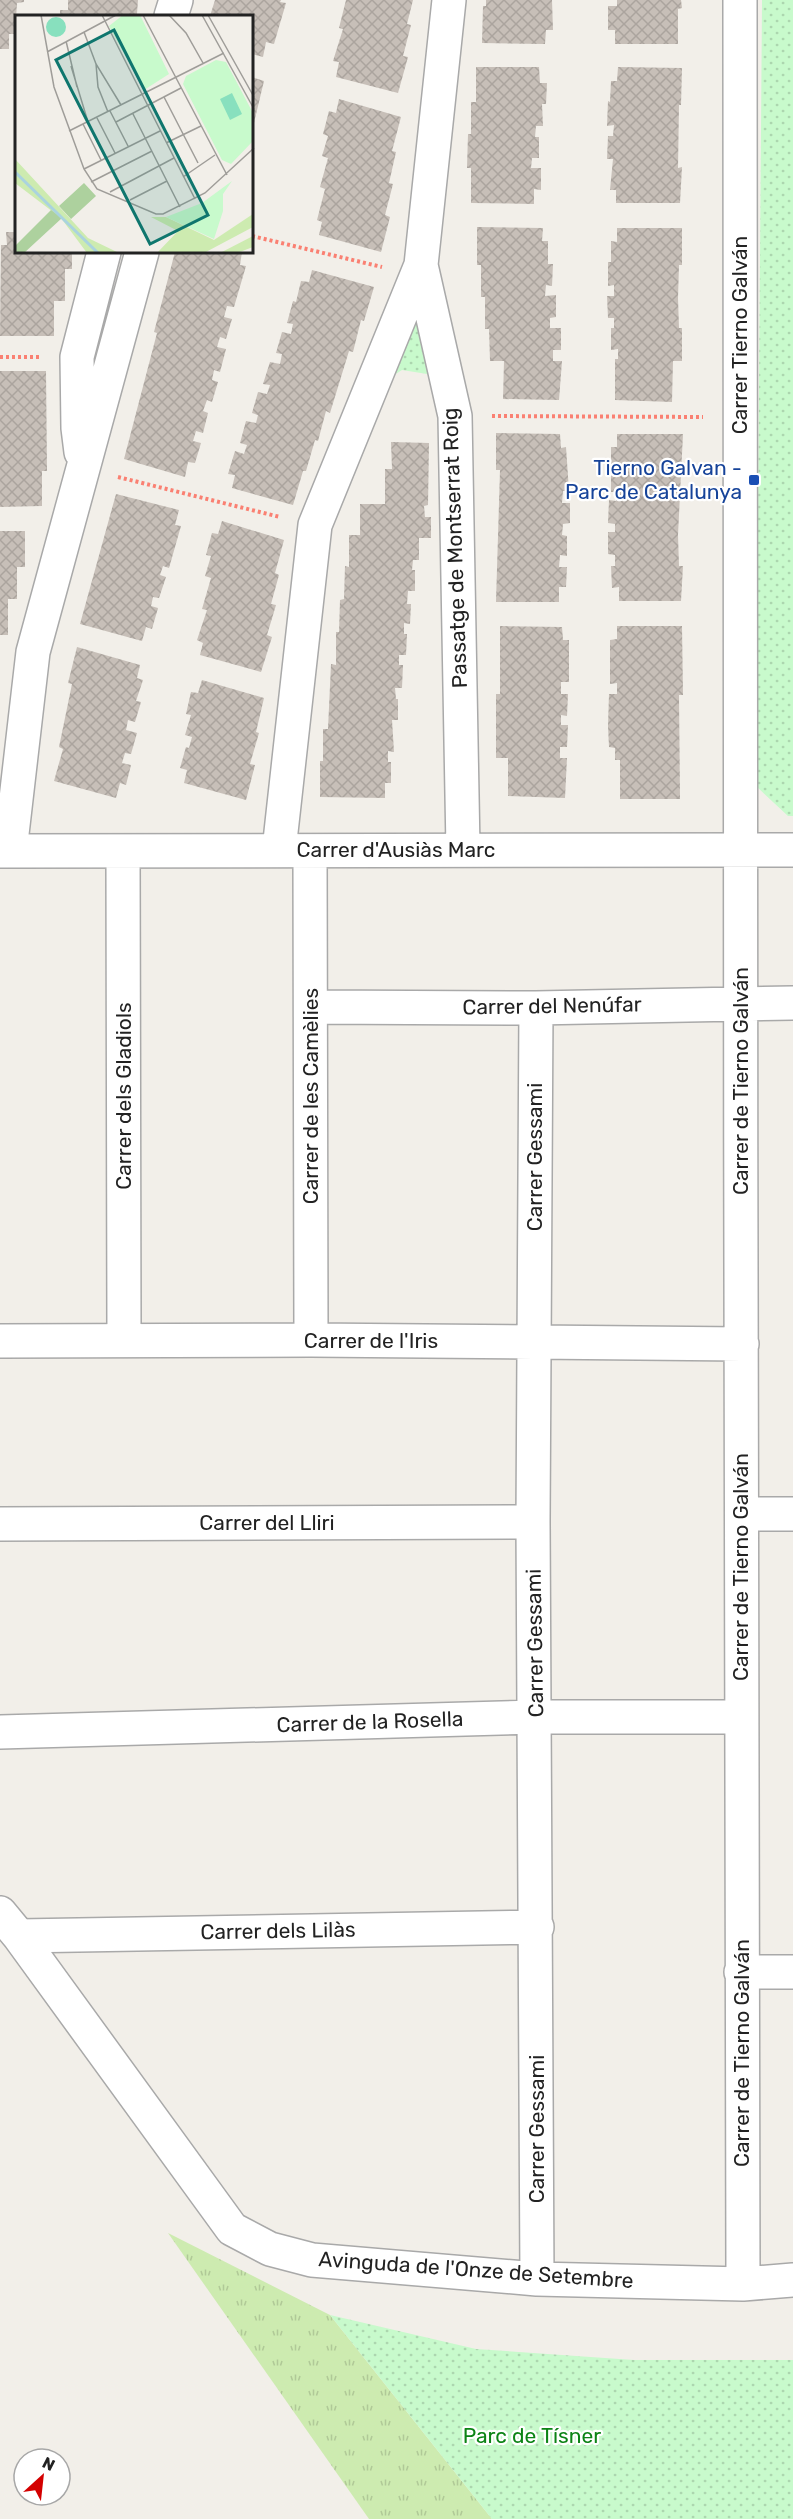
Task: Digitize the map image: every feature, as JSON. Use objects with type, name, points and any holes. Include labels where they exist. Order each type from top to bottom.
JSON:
[{"type":"street","points":[[171,15],[176,0]]},
{"type":"street","name":"Passatge de Montserrat Roig","points":[[448,0],[419,270],[455,416],[463,849]]},
{"type":"street","name":"Carrer Tierno Galván","points":[[740,0],[740,850]]},
{"type":"street","points":[[83,468],[78,428],[77,357],[103,254]]},
{"type":"street","points":[[5,851],[33,652],[101,410],[141,254]]},
{"type":"street","name":"Carrer de les Camèlies","points":[[311,1340],[311,1006],[294,851],[315,525],[419,270]]},
{"type":"street","name":"Carrer de Tierno Galván","points":[[740,850],[743,2284]]},
{"type":"street","name":"Carrer d'Ausiàs Marc","points":[[5,851],[793,850]]},
{"type":"street","name":"Carrer dels Gladiols","points":[[123,852],[124,1340]]},
{"type":"street","name":"Carrer del Nenúfar","points":[[311,1006],[536,1008],[793,1003]]},
{"type":"street","name":"Carrer Gessami","points":[[536,1008],[533,1522],[536,1717],[537,2279]]},
{"type":"street","name":"Carrer de l'Iris","points":[[0,1341],[311,1340],[741,1344]]},
{"type":"street","points":[[742,1514],[793,1514]]},
{"type":"street","name":"Carrer del Lliri","points":[[0,1524],[533,1522]]},
{"type":"street","name":"Carrer de la Rosella","points":[[0,1732],[536,1717],[741,1717]]},
{"type":"street","name":"Carrer dels Lilàs","points":[[10,1925],[537,1927]]},
{"type":"street","name":"Avinguda de l'Onze de Setembre","points":[[10,1925],[232,2229],[270,2249],[312,2260],[537,2279],[743,2284],[793,2280]]},
{"type":"street","points":[[741,1972],[793,1972]]},
{"type":"path","points":[[254,236],[419,270]]},
{"type":"path","points":[[455,416],[740,417]]},
{"type":"path","points":[[83,468],[315,525]]},
{"type":"green space","points":[[762,0],[793,0],[793,816],[788,816],[756,786]]},
{"type":"green space","points":[[421,265],[452,404],[427,374],[402,370],[369,391]]},
{"type":"green space","points":[[168,2233],[330,2315],[492,2519],[369,2519]]},
{"type":"green space","name":"Parc de Tísner","points":[[330,2315],[476,2349],[634,2360],[793,2360],[793,2519],[492,2519]]},
{"type":"building","points":[[0,0],[24,0],[24,2],[17,3],[15,34],[9,34],[9,49],[0,49]]},
{"type":"building","points":[[68,0],[138,0],[137,14],[130,15],[60,15],[60,10],[68,10]]},
{"type":"building","points":[[215,0],[281,0],[280,2],[286,3],[274,44],[266,42],[263,57],[254,55],[254,15],[210,15]]},
{"type":"building","points":[[346,0],[413,0],[407,24],[411,25],[403,56],[408,57],[398,93],[336,77],[339,62],[333,61],[343,29],[339,28]]},
{"type":"building","points":[[486,0],[552,0],[553,30],[546,30],[545,44],[482,43],[483,6],[486,6]]},
{"type":"building","points":[[617,0],[681,0],[682,8],[678,9],[678,44],[615,44],[615,30],[608,30],[608,6],[617,6]]},
{"type":"building","points":[[476,67],[539,67],[540,83],[547,83],[546,104],[542,104],[543,126],[536,126],[535,137],[539,137],[539,158],[532,158],[531,168],[541,168],[541,190],[534,189],[534,204],[471,203],[471,168],[467,168],[468,134],[471,134],[471,102],[476,102]]},
{"type":"building","points":[[618,67],[682,68],[678,168],[682,167],[680,203],[616,203],[616,190],[610,190],[613,159],[607,159],[608,136],[613,136],[614,125],[607,126],[608,101],[610,102],[611,81],[617,81]]},
{"type":"building","points":[[254,78],[264,81],[254,123]]},
{"type":"building","points":[[339,99],[401,117],[392,151],[396,152],[389,183],[393,184],[385,215],[390,217],[381,252],[319,235],[322,222],[317,220],[325,189],[320,187],[328,158],[322,156],[328,136],[323,134],[329,111],[336,113]]},
{"type":"building","points":[[477,227],[543,228],[542,241],[548,241],[548,264],[553,264],[552,286],[546,285],[545,296],[556,295],[556,317],[550,318],[550,328],[561,328],[561,350],[553,350],[553,361],[562,361],[559,400],[503,399],[504,361],[490,361],[489,329],[485,329],[485,297],[481,297],[481,265],[477,265]]},
{"type":"building","points":[[617,228],[682,228],[682,265],[679,265],[678,298],[679,328],[682,328],[682,361],[673,361],[672,402],[615,400],[615,359],[618,359],[618,349],[611,350],[611,328],[614,328],[614,318],[608,318],[607,296],[614,296],[614,285],[608,286],[608,262],[611,262],[611,241],[617,242]]},
{"type":"building","points":[[6,232],[15,232],[15,254],[72,254],[72,269],[65,269],[65,301],[54,301],[54,336],[0,336],[1,245],[7,245]]},
{"type":"building","points":[[174,254],[242,254],[240,265],[246,266],[234,307],[227,306],[224,317],[232,319],[226,339],[220,337],[217,347],[226,349],[220,372],[214,370],[212,380],[218,382],[212,402],[207,400],[203,411],[208,413],[203,433],[196,431],[193,441],[201,443],[195,463],[188,462],[185,477],[124,459],[157,333],[154,332]]},
{"type":"building","points":[[312,270],[374,287],[364,321],[361,320],[353,352],[349,351],[330,413],[326,411],[318,441],[315,440],[293,505],[232,488],[235,475],[228,474],[235,451],[244,454],[247,445],[240,443],[246,421],[256,423],[258,415],[252,413],[258,392],[267,394],[270,385],[263,384],[270,362],[280,364],[282,354],[276,353],[282,332],[291,334],[293,324],[287,323],[293,301],[296,302],[301,281],[309,282]]},
{"type":"building","points":[[0,371],[46,371],[47,471],[42,471],[42,506],[0,507]]},
{"type":"building","points":[[496,433],[560,434],[561,448],[566,447],[569,491],[563,491],[562,503],[570,503],[570,523],[563,524],[562,535],[567,536],[567,556],[560,555],[559,567],[567,567],[566,587],[559,587],[559,602],[496,602],[500,470],[496,470]]},
{"type":"building","points":[[617,434],[683,434],[678,535],[679,566],[683,566],[681,601],[619,601],[619,587],[612,588],[611,566],[615,566],[615,555],[608,554],[608,532],[615,532],[615,524],[608,523],[609,500],[616,501],[617,492],[611,492],[611,447],[617,447]]},
{"type":"building","points":[[391,442],[429,443],[428,505],[424,506],[425,517],[431,517],[431,538],[419,538],[419,560],[413,560],[415,591],[408,591],[407,604],[411,604],[410,624],[404,623],[404,634],[407,634],[406,655],[399,655],[399,665],[403,665],[402,688],[395,688],[396,699],[398,699],[398,720],[392,720],[394,752],[388,751],[388,762],[391,762],[391,783],[385,783],[385,798],[320,797],[323,729],[328,729],[331,664],[336,665],[336,632],[339,632],[340,600],[344,599],[345,566],[349,567],[349,535],[360,535],[360,504],[385,504],[385,469],[392,469]]},
{"type":"building","points":[[116,494],[179,510],[175,525],[181,526],[169,568],[163,566],[160,575],[166,577],[159,598],[153,597],[151,606],[158,608],[152,629],[146,627],[142,641],[80,624]]},
{"type":"building","points":[[222,521],[284,540],[275,573],[279,575],[271,604],[276,605],[267,635],[272,637],[261,672],[200,655],[203,643],[197,640],[207,610],[202,609],[211,578],[205,576],[211,556],[206,555],[212,533],[218,534]]},
{"type":"building","points":[[0,531],[25,531],[25,567],[17,567],[17,599],[8,599],[8,635],[0,635]]},
{"type":"building","points":[[500,626],[562,627],[563,640],[569,640],[569,682],[561,682],[561,694],[568,694],[567,716],[561,715],[561,725],[568,725],[567,747],[560,747],[560,758],[567,758],[565,798],[508,796],[508,758],[496,758],[496,694],[500,694]]},
{"type":"building","points":[[617,626],[682,626],[683,695],[679,695],[680,799],[620,799],[620,760],[615,760],[615,748],[609,747],[608,726],[609,694],[617,694],[617,683],[610,684],[610,640],[617,639]]},
{"type":"building","points":[[77,647],[140,665],[137,678],[143,680],[136,701],[141,702],[135,722],[128,720],[126,730],[137,733],[131,754],[125,753],[122,763],[131,765],[126,785],[120,783],[116,798],[54,781],[63,749],[59,747],[72,684],[68,683]]},
{"type":"building","points":[[202,680],[264,698],[256,732],[259,733],[250,764],[255,765],[246,800],[184,783],[187,770],[180,768],[186,747],[189,748],[192,737],[185,735],[191,715],[186,714],[191,692],[198,693]]},
{"type":"place","name":"Tierno Galvan - Parc de Catalunya","points":[[754,480]]}]
